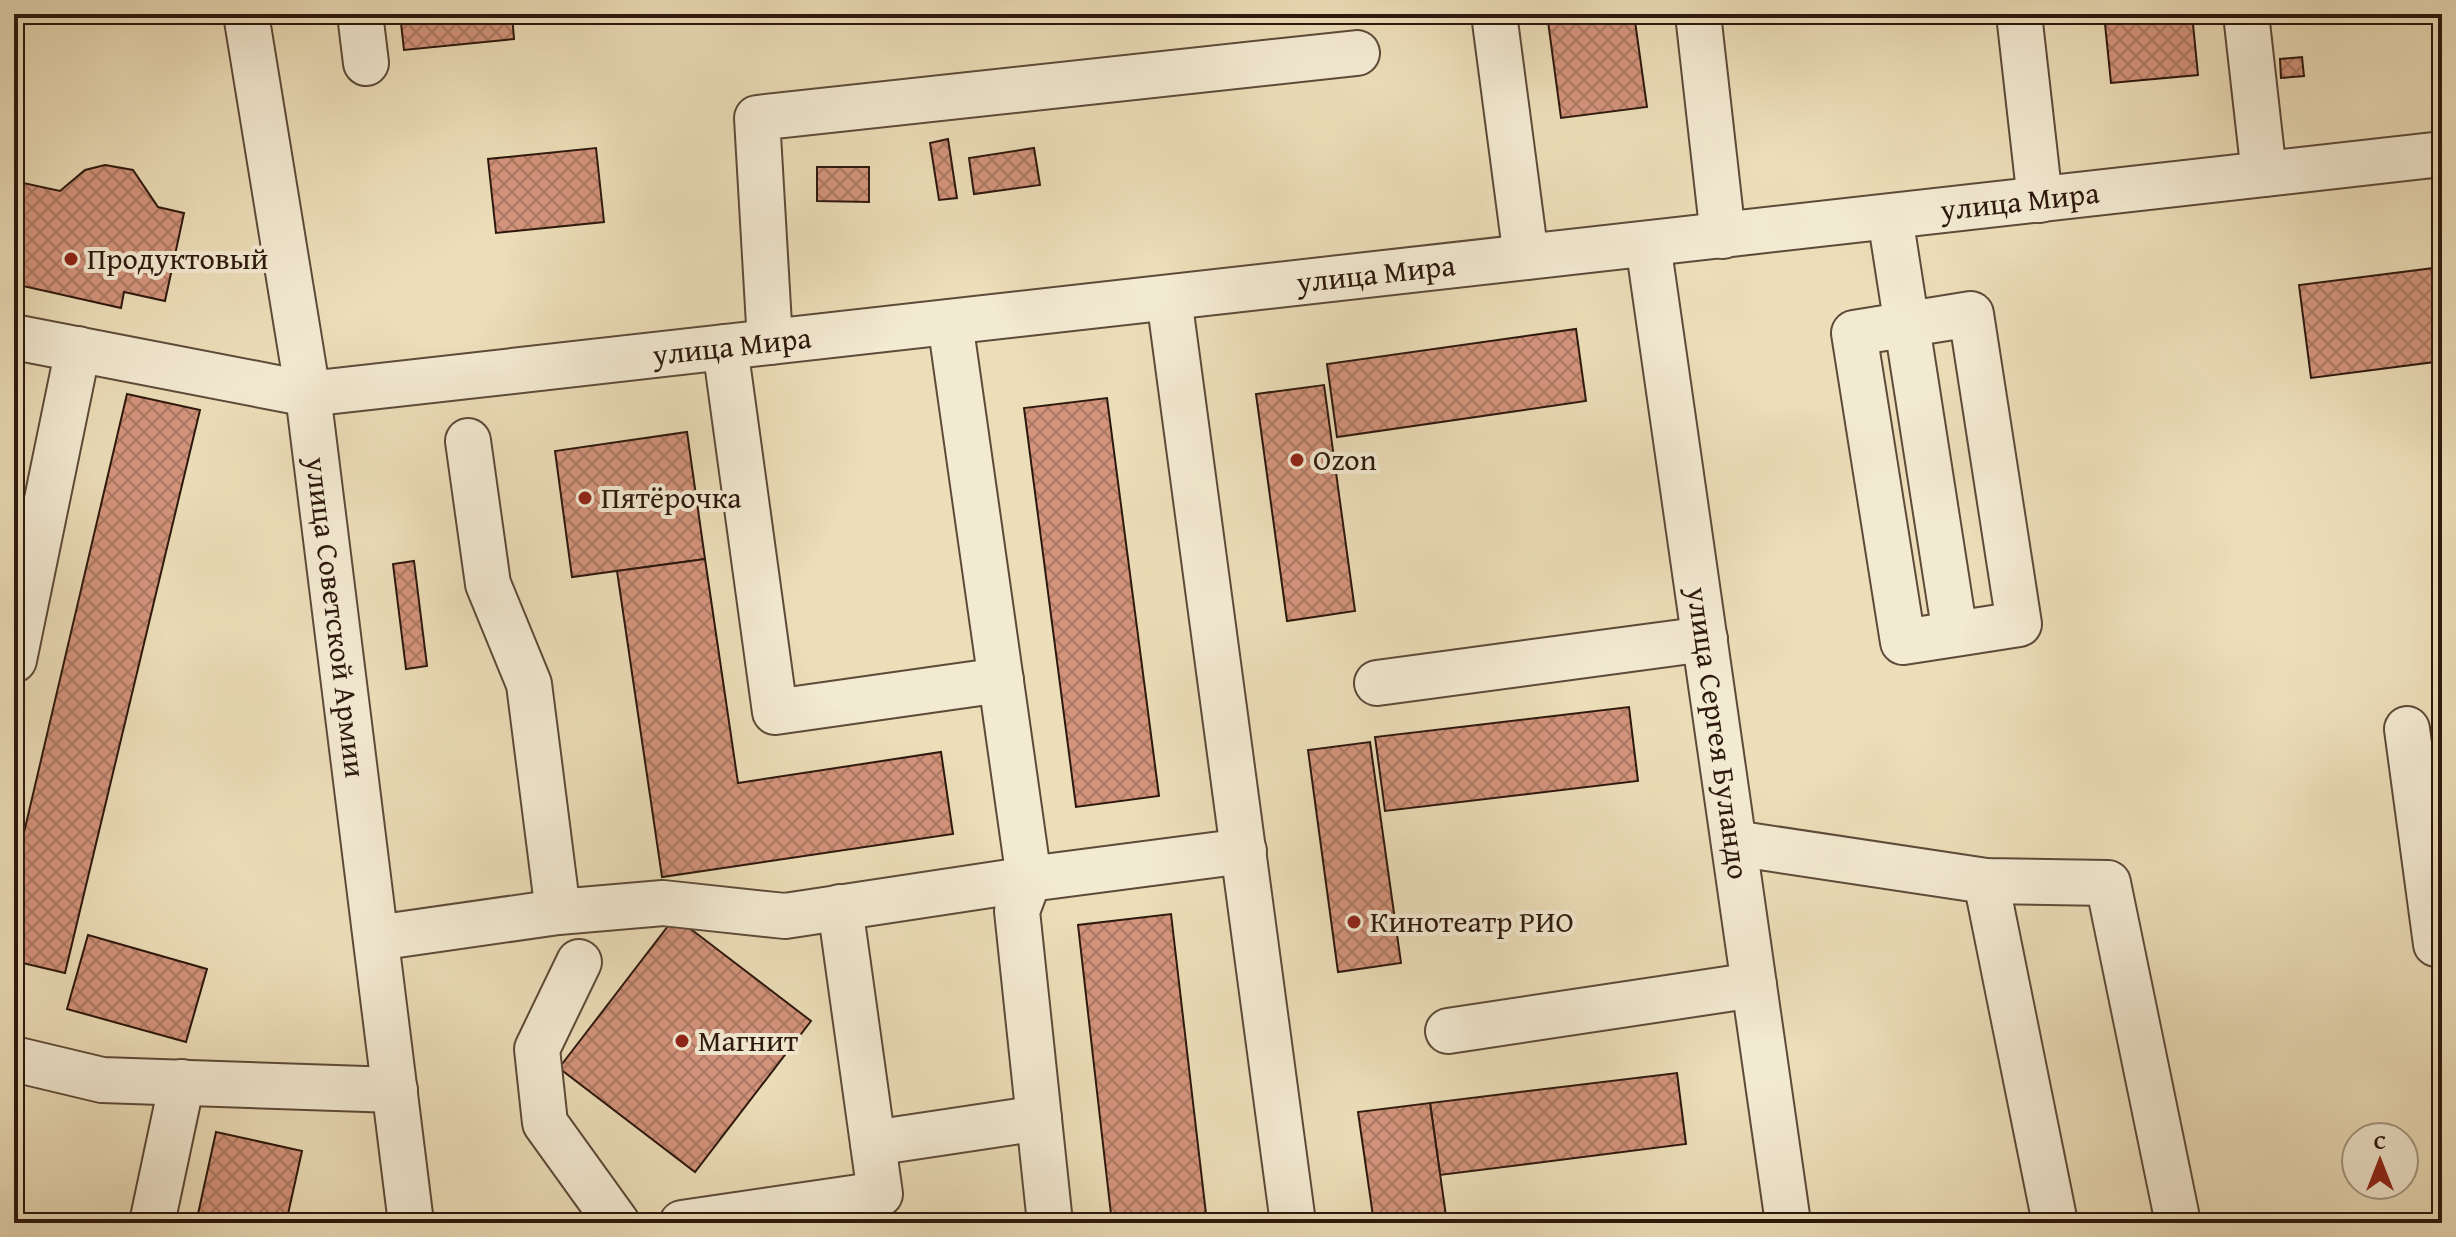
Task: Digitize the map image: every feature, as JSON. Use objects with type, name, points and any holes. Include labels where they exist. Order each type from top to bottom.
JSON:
[{"type":"street","name":"улица Советской Армии","points":[[246,14],[308,394],[411,1223]]},
{"type":"street","points":[[360,14],[366,63]]},
{"type":"street","points":[[1494,14],[1526,257]]},
{"type":"street","points":[[1698,14],[1723,236]]},
{"type":"street","points":[[2019,14],[2040,200]]},
{"type":"street","points":[[2246,14],[2264,174]]},
{"type":"street","points":[[770,342],[757,118],[1357,53]]},
{"type":"street","name":"улица Мира","points":[[14,337],[308,394],[2442,154]]},
{"type":"street","points":[[1890,217],[1907,325]]},
{"type":"street","name":"улица Сергея Буландо","points":[[1648,244],[1788,1223]]},
{"type":"street","points":[[1169,298],[1293,1223]]},
{"type":"street","points":[[1971,314],[2019,624],[1903,642],[1854,333],[1907,325],[1971,314]]},
{"type":"street","points":[[950,322],[1029,879],[1017,911],[1050,1223]]},
{"type":"street","points":[[725,347],[775,712],[1001,680]]},
{"type":"street","points":[[14,660],[78,349]]},
{"type":"street","points":[[468,441],[488,584],[529,684],[558,912]]},
{"type":"street","points":[[1377,683],[1705,639]]},
{"type":"street","points":[[2407,729],[2436,944],[2442,944]]},
{"type":"street","points":[[1734,843],[1986,881],[2108,883],[2178,1223]]},
{"type":"street","points":[[376,938],[558,912],[663,903],[785,916],[1029,879],[1244,851]]},
{"type":"street","points":[[1986,881],[2055,1223]]},
{"type":"street","points":[[682,1223],[880,1194],[840,907]]},
{"type":"street","points":[[579,962],[537,1049],[545,1123],[617,1223]]},
{"type":"street","points":[[1448,1031],[1754,985]]},
{"type":"street","points":[[14,1059],[102,1080],[395,1090]]},
{"type":"street","points":[[152,1223],[182,1082]]},
{"type":"street","points":[[873,1143],[1039,1118]]},
{"type":"building","points":[[400,14],[512,14],[514,39],[404,50]]},
{"type":"building","points":[[1547,14],[1634,14],[1647,107],[1561,118]]},
{"type":"building","points":[[2104,14],[2192,14],[2198,75],[2111,83]]},
{"type":"building","points":[[2302,57],[2304,76],[2281,78],[2280,59]]},
{"type":"building","points":[[948,139],[957,198],[939,200],[930,143]]},
{"type":"building","points":[[596,148],[604,222],[496,233],[488,159]]},
{"type":"building","points":[[1034,148],[1040,185],[974,194],[969,158]]},
{"type":"building","points":[[105,165],[133,170],[158,207],[184,213],[165,301],[124,292],[121,308],[14,284],[14,181],[60,191],[85,170]]},
{"type":"building","points":[[817,167],[869,167],[869,202],[817,201]]},
{"type":"building","points":[[2442,267],[2442,361],[2311,378],[2299,285]]},
{"type":"building","points":[[1576,329],[1586,401],[1337,437],[1327,364]]},
{"type":"building","points":[[1324,385],[1355,611],[1287,621],[1256,394]]},
{"type":"building","points":[[127,394],[200,410],[65,973],[14,961],[14,875]]},
{"type":"building","points":[[1107,398],[1159,796],[1076,807],[1024,408]]},
{"type":"building","points":[[687,432],[705,559],[572,577],[555,451]]},
{"type":"building","points":[[705,559],[738,783],[941,752],[953,834],[662,877],[617,571]]},
{"type":"building","points":[[414,561],[427,666],[406,669],[393,564]]},
{"type":"building","points":[[1629,707],[1638,781],[1385,811],[1375,737]]},
{"type":"building","points":[[1370,742],[1401,963],[1338,972],[1308,750]]},
{"type":"building","points":[[1171,914],[1206,1214],[1112,1223],[1078,925]]},
{"type":"building","points":[[675,917],[811,1021],[695,1172],[559,1068]]},
{"type":"building","points":[[88,935],[207,969],[186,1042],[67,1009]]},
{"type":"building","points":[[1677,1073],[1686,1144],[1440,1175],[1430,1103]]},
{"type":"building","points":[[1430,1103],[1447,1223],[1374,1223],[1358,1112]]},
{"type":"building","points":[[216,1132],[302,1151],[286,1223],[196,1223]]},
{"type":"place","name":"Продуктовый","points":[[71,259]]},
{"type":"place","name":"Ozon","points":[[1297,460]]},
{"type":"place","name":"Пятёрочка","points":[[585,498]]},
{"type":"place","name":"Кинотеатр РИО","points":[[1354,922]]},
{"type":"place","name":"Магнит","points":[[682,1041]]}]
